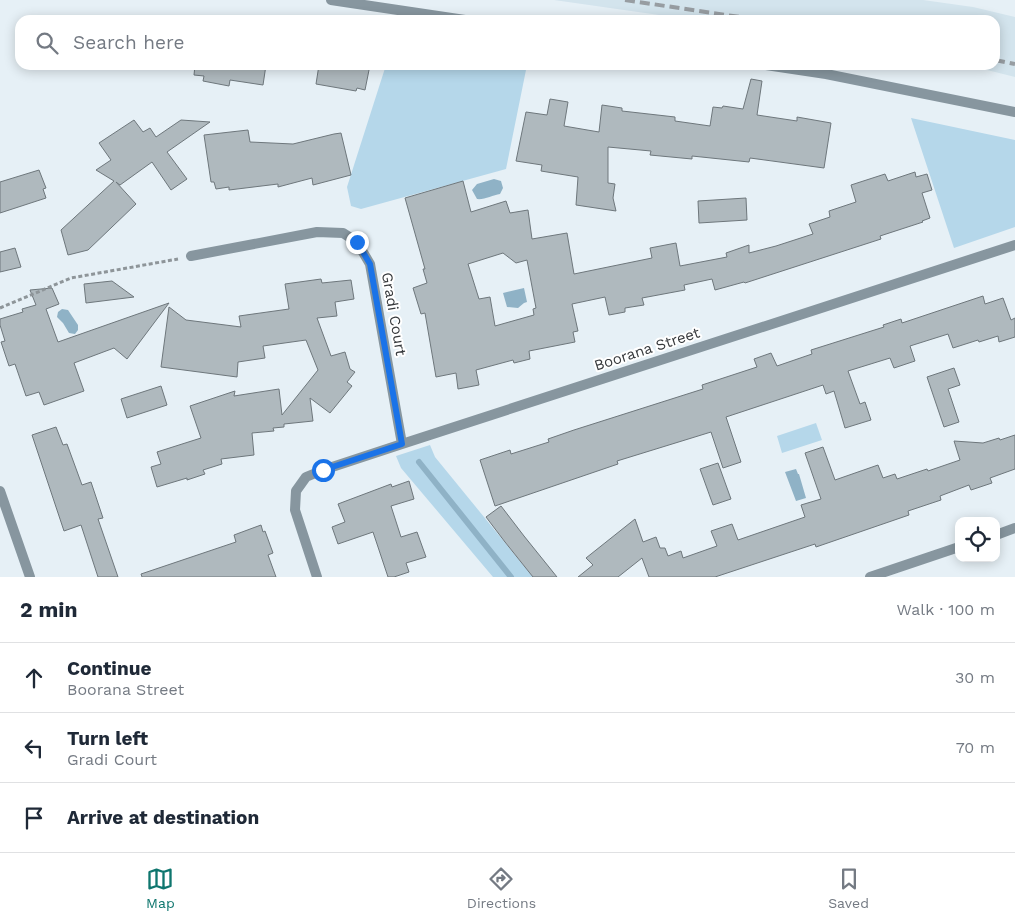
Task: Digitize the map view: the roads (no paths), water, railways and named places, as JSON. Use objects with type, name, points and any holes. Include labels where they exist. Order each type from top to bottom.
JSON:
[{"type":"street","points":[[331,0],[432,15]]},
{"type":"street","points":[[799,70],[1015,112]]},
{"type":"street","name":"Gradi Court","points":[[191,256],[317,232],[343,233],[357,242],[370,264],[402,444]]},
{"type":"street","name":"Boorana Street","points":[[317,577],[295,510],[296,491],[306,477],[402,444],[1015,245]]},
{"type":"street","points":[[0,491],[30,577]]},
{"type":"street","points":[[1000,534],[1015,528]]},
{"type":"street","points":[[870,577],[955,548]]},
{"type":"waterway","points":[[419,462],[511,577]]},
{"type":"railway","points":[[625,0],[726,15]]},
{"type":"railway","points":[[1000,61],[1015,64]]}]
